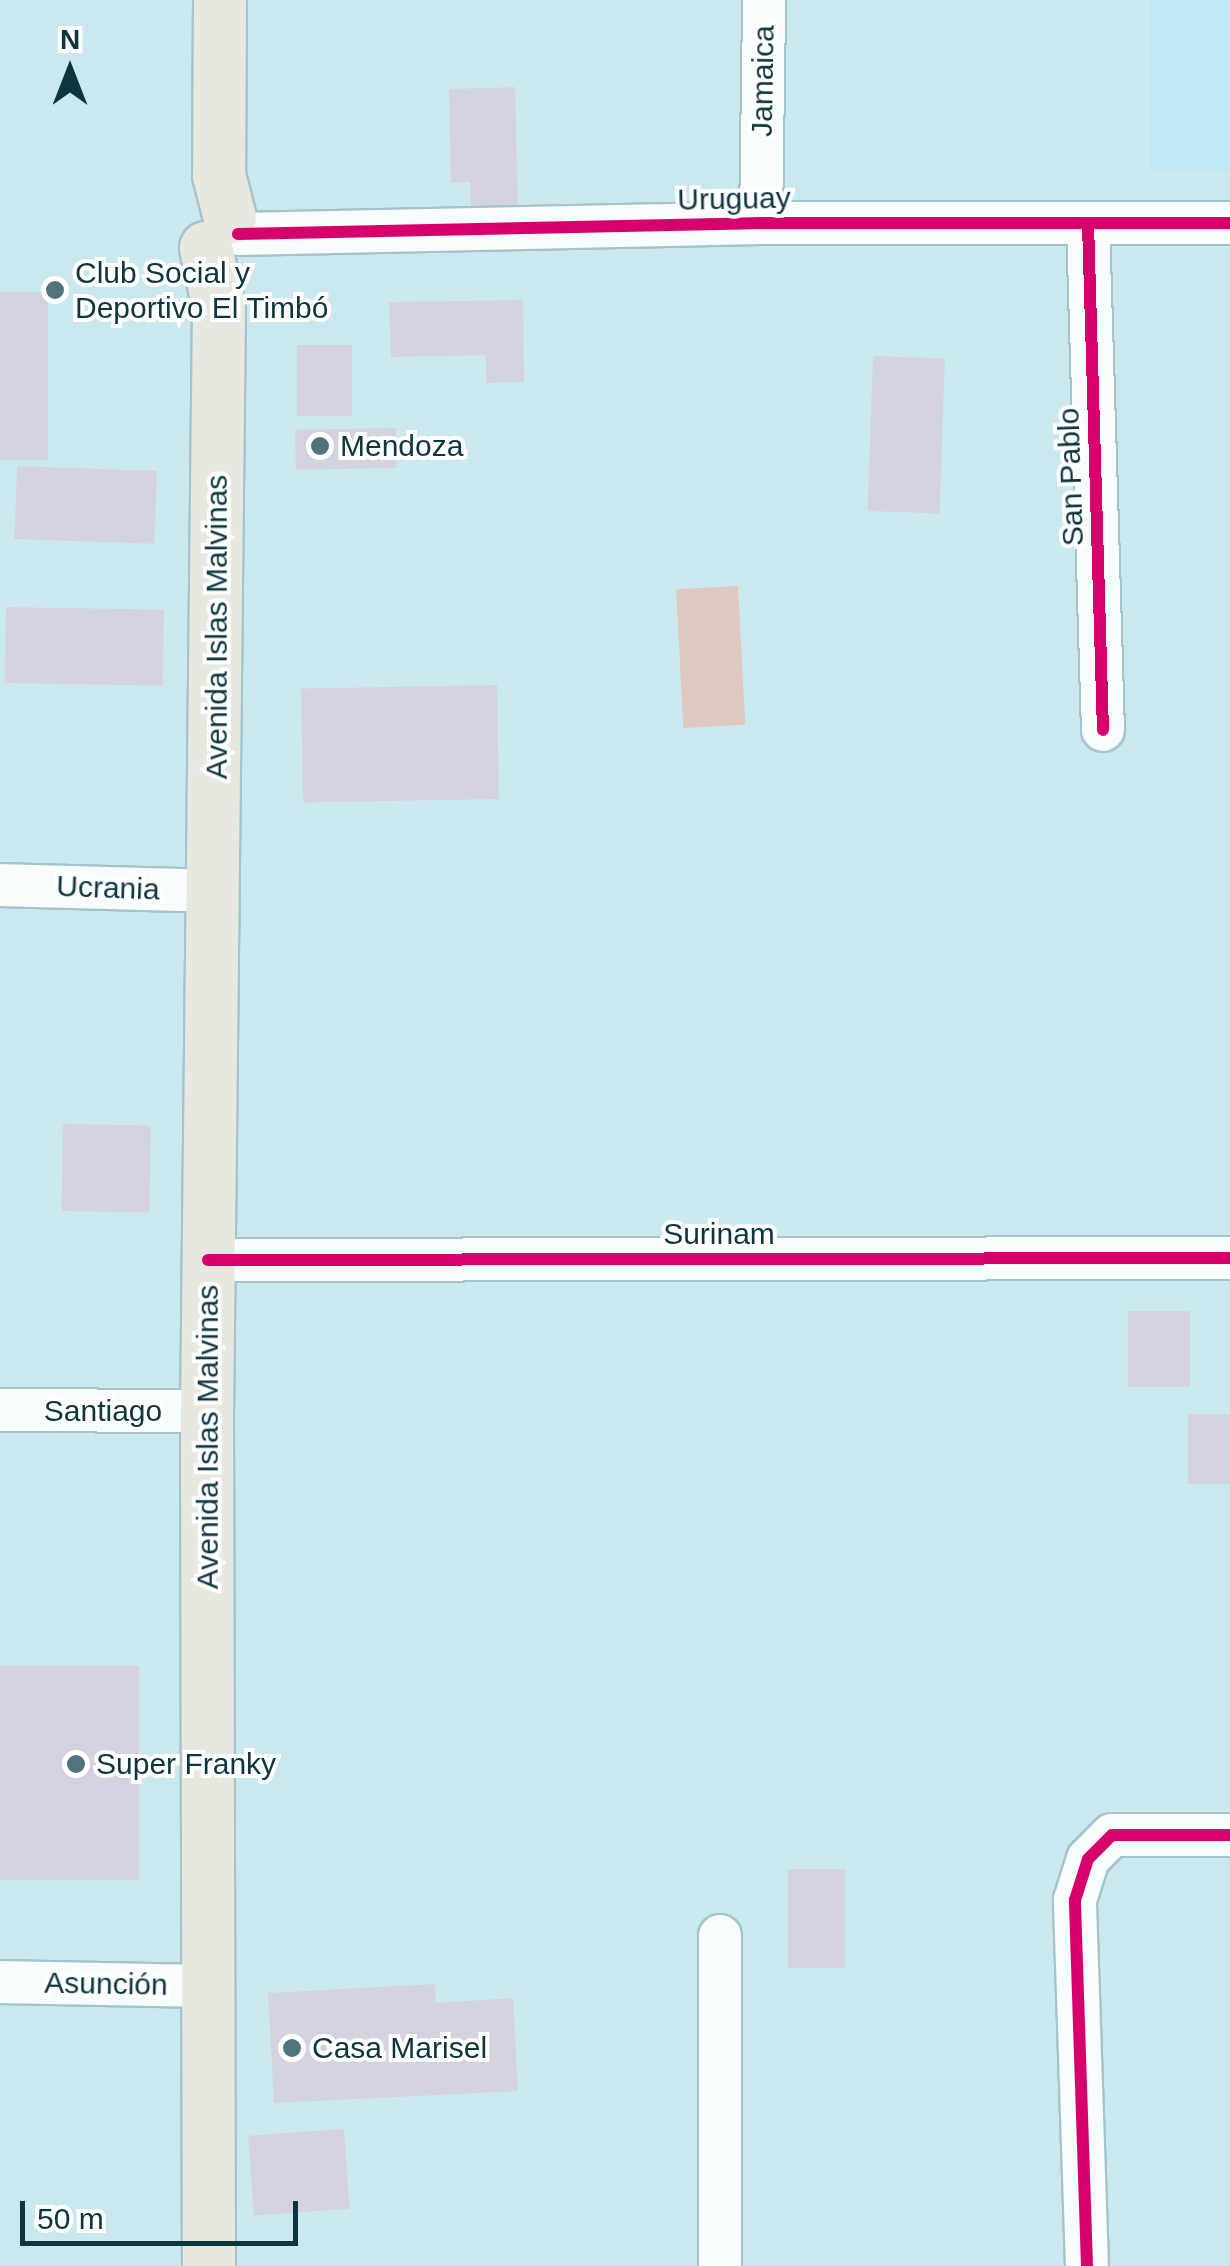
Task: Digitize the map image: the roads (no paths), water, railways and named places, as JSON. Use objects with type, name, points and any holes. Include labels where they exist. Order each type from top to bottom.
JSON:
[{"type":"main road","points":[[220,0],[222,224]]},
{"type":"main road","name":"Avenida Islas Malvinas","points":[[210,2266],[207,1411],[222,224]]},
{"type":"street","name":"Jamaica","points":[[760,222],[764,0]]},
{"type":"street","name":"San Pablo","points":[[1088,222],[1103,730]]},
{"type":"street","name":"Uruguay","points":[[222,224],[1230,222]]},
{"type":"street","name":"Ucrania","points":[[0,884],[215,892]]},
{"type":"street","name":"Surinam","points":[[208,1260],[1230,1258]]},
{"type":"street","name":"Santiago","points":[[0,1410],[207,1411]]},
{"type":"street","points":[[1087,2266],[1075,1900],[1088,1859],[1112,1835],[1230,1835]]},
{"type":"street","points":[[720,1936],[720,2266]]},
{"type":"street","name":"Asunción","points":[[0,1982],[212,1986]]},
{"type":"place","name":"Club Social y Deportivo El Timbó","points":[[55,290]]},
{"type":"place","name":"Mendoza","points":[[320,446]]},
{"type":"place","name":"Super Franky","points":[[76,1764]]},
{"type":"place","name":"Casa Marisel","points":[[292,2048]]}]
